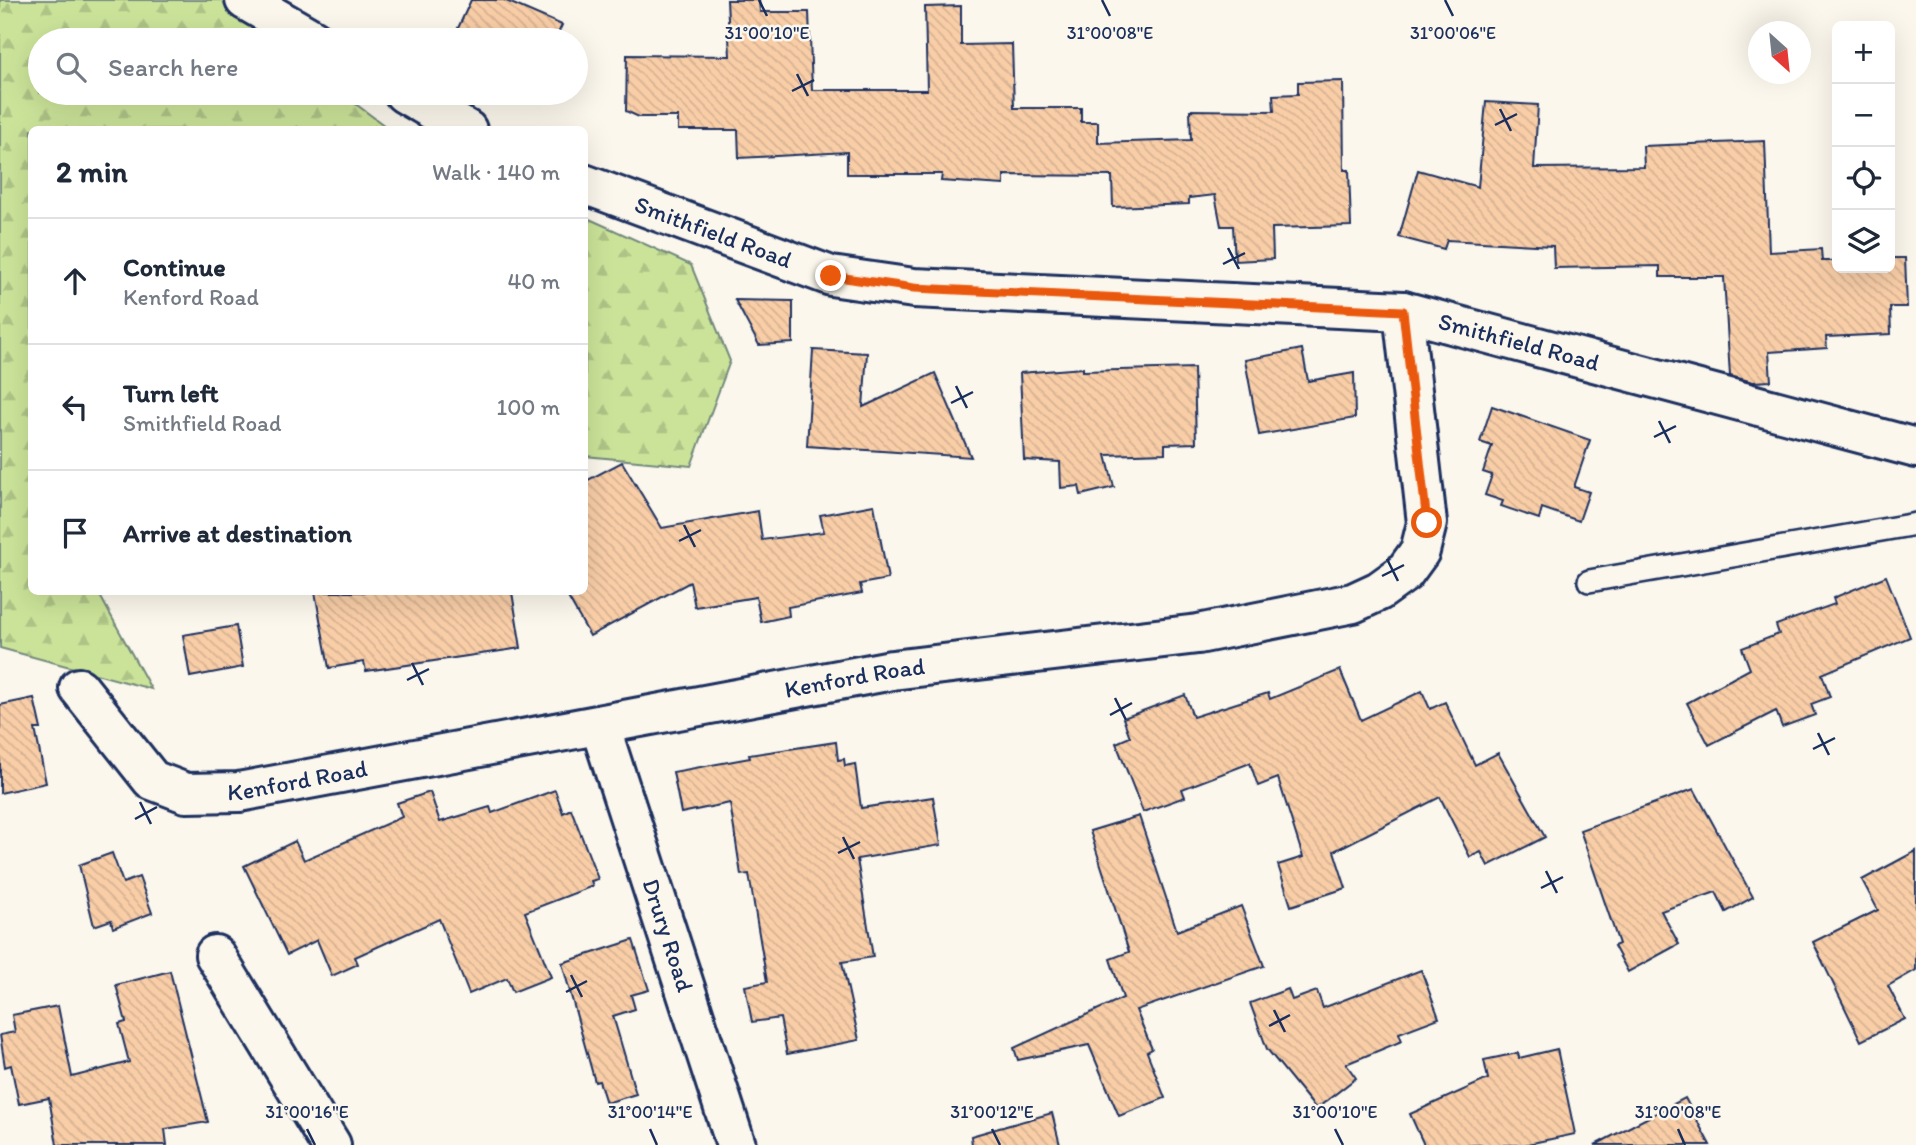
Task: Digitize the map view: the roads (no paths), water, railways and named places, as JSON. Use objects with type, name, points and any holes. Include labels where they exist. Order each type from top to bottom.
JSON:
[{"type":"street","points":[[244,0],[293,28]]},
{"type":"street","points":[[424,105],[460,126]]},
{"type":"street","name":"Smithfield Road","points":[[588,185],[831,276],[914,288],[1403,311],[1916,448]]},
{"type":"street","name":"Kenford Road","points":[[79,688],[152,780],[186,793],[239,792],[892,670],[1198,634],[1353,603],[1379,591],[1404,573],[1420,551],[1427,523],[1403,311]]},
{"type":"street","name":"Drury Road","points":[[600,726],[736,1145]]},
{"type":"street","points":[[215,955],[331,1145]]},
{"type":"lane","points":[[1589,581],[1916,524]]}]
